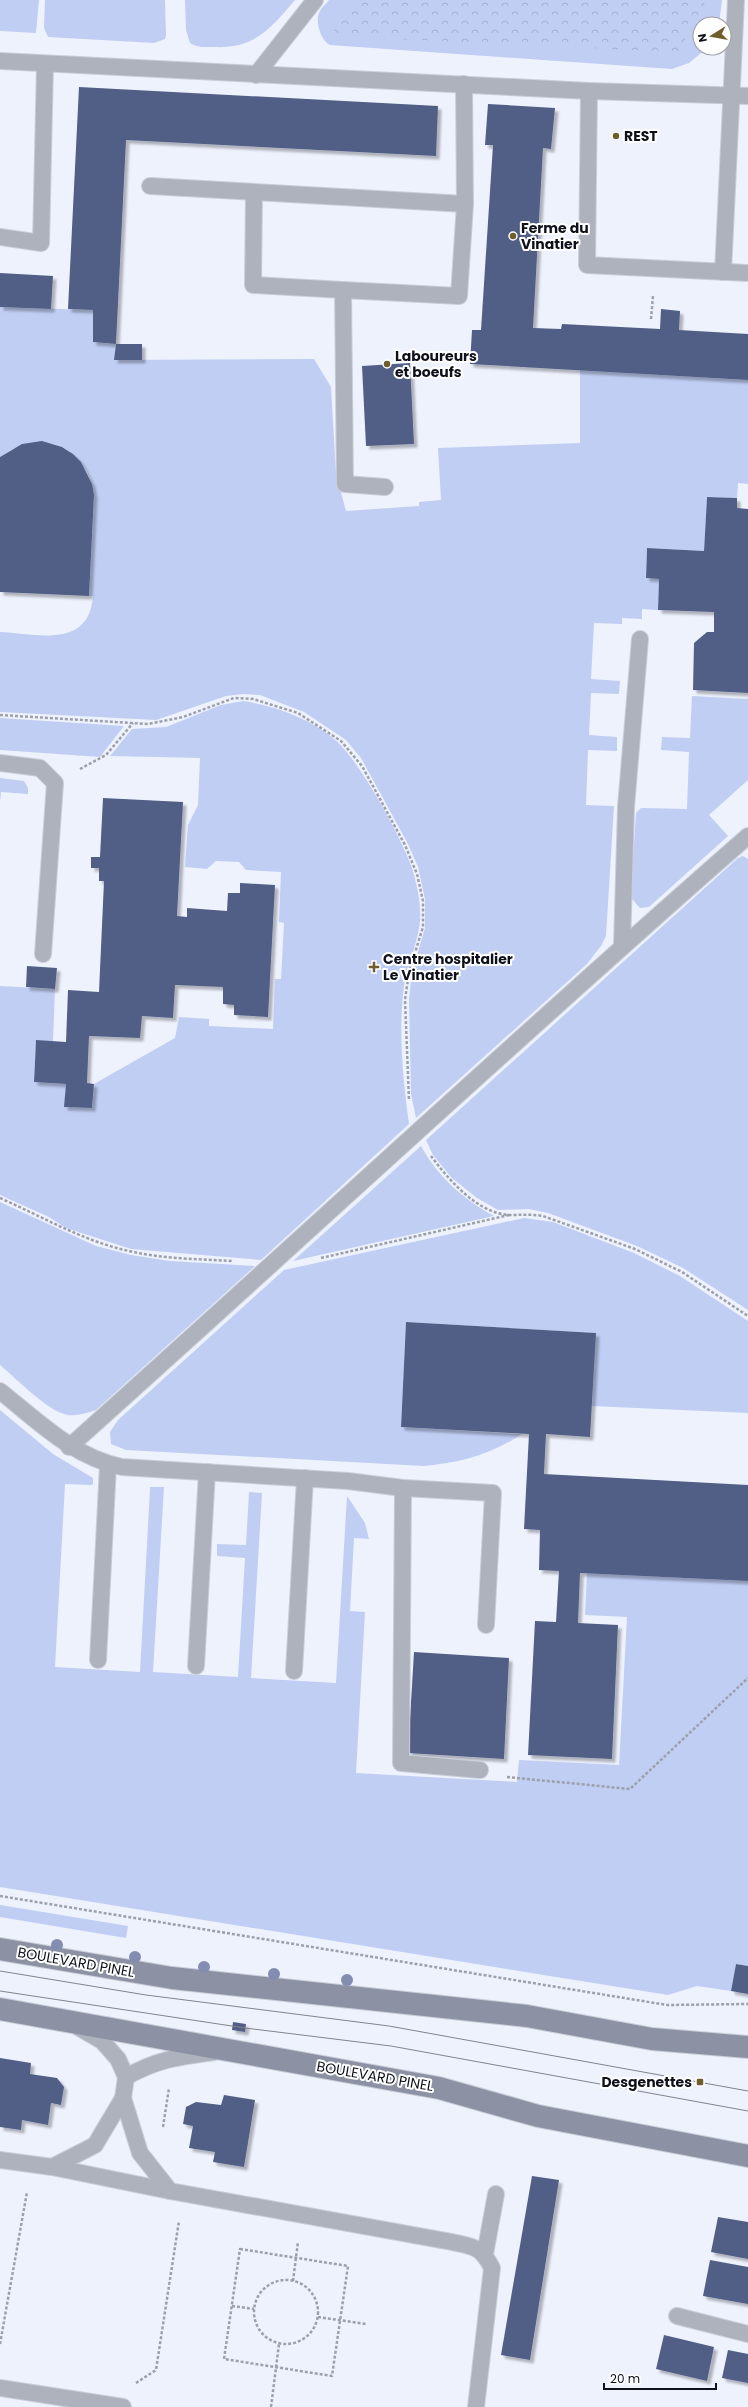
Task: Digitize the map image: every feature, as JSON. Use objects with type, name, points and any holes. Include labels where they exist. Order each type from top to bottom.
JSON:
[{"type":"main road","name":"BOULEVARD PINEL","points":[[0,1949],[172,1978],[527,2016],[652,2039],[748,2047]]},
{"type":"main road","name":"BOULEVARD PINEL","points":[[0,2010],[439,2088],[538,2116],[748,2156]]},
{"type":"lane","points":[[256,75],[314,0]]},
{"type":"lane","points":[[723,272],[736,0]]},
{"type":"lane","points":[[0,61],[589,91],[748,96]]},
{"type":"lane","points":[[0,237],[41,243],[45,64]]},
{"type":"lane","points":[[254,193],[253,285],[459,296],[465,204],[464,84]]},
{"type":"lane","points":[[589,91],[587,265],[748,273]]},
{"type":"lane","points":[[150,186],[465,204]]},
{"type":"lane","points":[[343,290],[345,484],[385,486]]},
{"type":"lane","points":[[622,946],[626,807],[640,639]]},
{"type":"lane","points":[[0,763],[40,768],[55,783],[43,954]]},
{"type":"lane","points":[[69,1447],[622,946],[748,836]]},
{"type":"lane","points":[[0,1390],[69,1447],[108,1465],[348,1480],[403,1488],[493,1493],[486,1625]]},
{"type":"lane","points":[[98,1660],[108,1465]]},
{"type":"lane","points":[[196,1666],[207,1472]]},
{"type":"lane","points":[[294,1671],[305,1478]]},
{"type":"lane","points":[[403,1488],[400,1763],[480,1770]]},
{"type":"lane","points":[[52,2167],[95,2145],[123,2098],[126,2077],[118,2059],[102,2041],[70,2022]]},
{"type":"lane","points":[[126,2077],[148,2065],[164,2059],[230,2050]]},
{"type":"lane","points":[[123,2098],[140,2153],[170,2191]]},
{"type":"lane","points":[[0,2160],[52,2167],[170,2191],[478,2248],[485,2254],[492,2268],[476,2407]]},
{"type":"lane","points":[[485,2254],[496,2194]]},
{"type":"lane","points":[[677,2316],[748,2334]]},
{"type":"lane","points":[[0,2388],[123,2407]]},
{"type":"path","points":[[0,715],[133,723],[166,721],[234,698],[253,699],[298,713],[318,724],[341,741],[362,766],[405,845],[417,874],[423,902],[423,927],[409,972],[405,1000],[408,1094],[412,1121],[417,1133],[432,1157],[449,1179],[474,1201],[488,1208],[509,1215],[527,1213],[543,1216],[635,1249],[682,1272],[748,1316]]},
{"type":"path","points":[[55,783],[106,755],[133,723]]},
{"type":"path","points":[[480,1770],[517,1779],[630,1789],[748,1678]]},
{"type":"path","points":[[0,1896],[667,2005],[748,2004]]},
{"type":"path","points":[[162,2134],[166,2104]]},
{"type":"path","points":[[0,2344],[28,2186]]},
{"type":"path","points":[[106,2404],[156,2370],[180,2223],[170,2191]]},
{"type":"path","points":[[293,2281],[302,2215]]},
{"type":"path","points":[[240,2249],[296,2257],[348,2266],[332,2376],[224,2359],[240,2249]]},
{"type":"path","points":[[282,2280],[293,2281],[306,2287],[313,2295],[318,2305],[318,2317],[314,2329],[307,2337],[290,2344],[279,2344],[267,2338],[259,2330],[256,2324],[254,2310],[256,2301],[262,2291],[271,2284],[282,2280]]},
{"type":"path","points":[[232,2306],[254,2310]]},
{"type":"path","points":[[318,2317],[366,2324]]},
{"type":"path","points":[[271,2407],[279,2344]]},
{"type":"green space","points":[[0,0],[39,0],[36,33],[0,31]]},
{"type":"green space","points":[[45,0],[165,0],[165,39],[154,43],[48,37],[44,28]]},
{"type":"green space","points":[[185,0],[295,0],[270,28],[261,35],[241,44],[228,47],[208,47],[193,45],[190,43],[186,30]]},
{"type":"green space","points":[[329,0],[722,0],[720,16],[692,16],[692,56],[697,56],[689,63],[672,69],[330,45],[324,40],[318,26],[318,17],[322,8]]},
{"type":"green space","points":[[359,0],[705,0],[704,7],[699,16],[692,16],[692,28],[678,52],[330,36]]},
{"type":"green space","points":[[0,307],[93,310],[93,342],[116,344],[115,360],[314,359],[331,387],[336,474],[346,511],[419,506],[419,502],[441,500],[438,448],[580,443],[580,370],[748,380],[748,484],[738,483],[737,498],[707,497],[704,551],[647,548],[646,578],[659,579],[658,610],[642,609],[642,619],[622,618],[622,624],[594,623],[591,679],[620,681],[619,694],[591,693],[589,735],[617,737],[617,751],[588,750],[586,805],[614,806],[606,936],[601,946],[587,964],[416,1118],[411,1094],[409,999],[412,972],[425,928],[425,899],[418,867],[408,844],[361,758],[346,740],[304,712],[260,695],[243,694],[226,696],[156,720],[0,712],[0,632],[30,635],[59,635],[72,631],[82,624],[89,613],[93,596],[89,596],[94,495],[90,478],[82,463],[72,453],[59,446],[45,443],[31,444],[15,448],[0,457]]},
{"type":"green space","points":[[692,696],[748,699],[748,780],[709,815],[728,836],[649,907],[640,908],[632,899],[631,890],[636,813],[641,808],[687,809],[689,752],[661,750],[662,737],[690,738]]},
{"type":"green space","points":[[243,701],[267,706],[303,719],[334,739],[344,749],[367,780],[407,854],[419,895],[420,907],[419,929],[404,986],[401,1020],[403,1073],[409,1124],[261,1260],[131,1249],[66,1228],[49,1217],[0,1195],[0,986],[55,989],[53,1041],[36,1041],[34,1082],[66,1084],[65,1107],[92,1108],[94,1084],[175,1038],[179,1017],[209,1019],[209,1026],[273,1029],[275,979],[281,979],[284,923],[279,922],[281,872],[246,870],[239,862],[216,861],[207,869],[185,867],[188,825],[198,805],[200,758],[110,756],[132,729],[166,727],[221,705]]},
{"type":"green space","points":[[0,718],[124,726],[100,757],[0,750]]},
{"type":"green space","points":[[0,778],[24,781],[28,788],[28,794],[1,792],[0,802]]},
{"type":"green space","points":[[743,856],[748,859],[748,1310],[683,1268],[637,1246],[548,1213],[529,1209],[498,1210],[477,1198],[452,1178],[433,1155],[426,1140],[738,858]]},
{"type":"green space","points":[[421,1146],[435,1168],[452,1186],[462,1195],[494,1216],[293,1261]]},
{"type":"green space","points":[[0,1202],[96,1246],[131,1255],[170,1261],[255,1266],[96,1410],[79,1415],[60,1413],[32,1394],[0,1365]]},
{"type":"green space","points":[[524,1218],[553,1222],[634,1253],[680,1276],[748,1321],[748,1413],[592,1406],[595,1333],[406,1322],[401,1427],[522,1434],[499,1447],[463,1460],[424,1466],[126,1450],[111,1444],[110,1432],[118,1420],[284,1270]]},
{"type":"green space","points":[[0,1410],[53,1454],[93,1478],[93,1484],[91,1485],[65,1484],[55,1667],[140,1672],[150,1487],[164,1487],[153,1672],[238,1677],[245,1558],[217,1556],[217,1544],[246,1545],[249,1492],[262,1493],[251,1678],[336,1683],[347,1496],[365,1523],[369,1539],[354,1538],[350,1611],[365,1612],[356,1773],[517,1782],[519,1760],[619,1765],[627,1617],[585,1615],[587,1573],[748,1581],[748,1966],[736,1964],[731,1991],[697,1986],[668,1995],[0,1887]]},
{"type":"green space","points":[[0,1905],[128,1926],[126,1938],[0,1917]]},
{"type":"building","points":[[79,87],[438,106],[436,156],[126,140],[116,344],[93,342],[93,310],[68,309]]},
{"type":"building","name":"Ferme du Vinatier","points":[[488,104],[555,108],[551,149],[543,148],[533,328],[561,329],[562,324],[660,329],[661,309],[680,311],[679,330],[748,334],[748,380],[470,364],[472,330],[481,330],[493,145],[485,145]]},
{"type":"building","points":[[0,273],[53,276],[51,309],[0,307]]},
{"type":"building","points":[[116,344],[142,344],[142,360],[114,360]]},
{"type":"building","points":[[410,363],[414,444],[366,446],[362,366]]},
{"type":"building","points":[[42,441],[62,447],[73,454],[81,462],[92,484],[94,495],[89,596],[0,592],[0,457],[22,444]]},
{"type":"building","points":[[707,497],[737,498],[737,508],[748,509],[748,693],[693,690],[694,643],[707,632],[714,632],[714,612],[658,610],[659,579],[646,578],[647,548],[704,551]]},
{"type":"building","points":[[103,798],[183,802],[177,916],[187,917],[187,908],[227,911],[228,893],[240,893],[240,883],[275,885],[268,1017],[234,1015],[234,1005],[223,1004],[223,987],[175,985],[173,1018],[142,1016],[140,1038],[89,1036],[87,1083],[94,1084],[92,1108],[64,1107],[66,1084],[34,1082],[36,1040],[66,1042],[68,990],[99,992],[104,881],[99,881],[99,868],[91,868],[91,857],[100,857]]},
{"type":"building","points":[[27,966],[57,968],[55,989],[26,987]]},
{"type":"building","points":[[406,1322],[596,1333],[590,1437],[546,1434],[544,1474],[748,1485],[748,1581],[580,1573],[578,1623],[618,1625],[612,1759],[528,1755],[535,1621],[556,1622],[559,1571],[539,1570],[540,1530],[524,1529],[529,1434],[401,1427]]},
{"type":"building","points":[[414,1652],[509,1658],[504,1759],[408,1753]]},
{"type":"building","points":[[736,1964],[748,1966],[748,1994],[731,1991]]},
{"type":"building","points":[[233,2022],[246,2024],[245,2032],[232,2030]]},
{"type":"building","points":[[0,2058],[31,2063],[30,2074],[57,2078],[64,2087],[61,2105],[51,2103],[48,2125],[22,2120],[21,2130],[0,2127]]},
{"type":"building","points":[[224,2095],[255,2100],[244,2167],[213,2162],[215,2152],[189,2148],[193,2126],[183,2124],[186,2107],[196,2102],[221,2105]]},
{"type":"building","points":[[532,2176],[559,2180],[530,2360],[501,2355]]},
{"type":"building","points":[[718,2217],[748,2222],[748,2259],[711,2252]]},
{"type":"building","points":[[710,2260],[748,2267],[748,2304],[703,2296]]},
{"type":"building","points":[[664,2335],[714,2347],[707,2381],[656,2369]]},
{"type":"building","points":[[728,2350],[748,2354],[748,2383],[722,2378]]},
{"type":"tram line","points":[[0,1971],[146,1995],[389,2026],[748,2091]]},
{"type":"tram line","points":[[0,1991],[245,2028],[391,2046],[748,2111]]},
{"type":"place","name":"REST","points":[[616,136]]},
{"type":"place","name":"Ferme du Vinatier","points":[[513,236]]},
{"type":"place","name":"Laboureurs et boeufs","points":[[387,364]]},
{"type":"place","name":"Centre hospitalier Le Vinatier","points":[[374,967]]},
{"type":"place","name":"Desgenettes","points":[[700,2082]]}]
